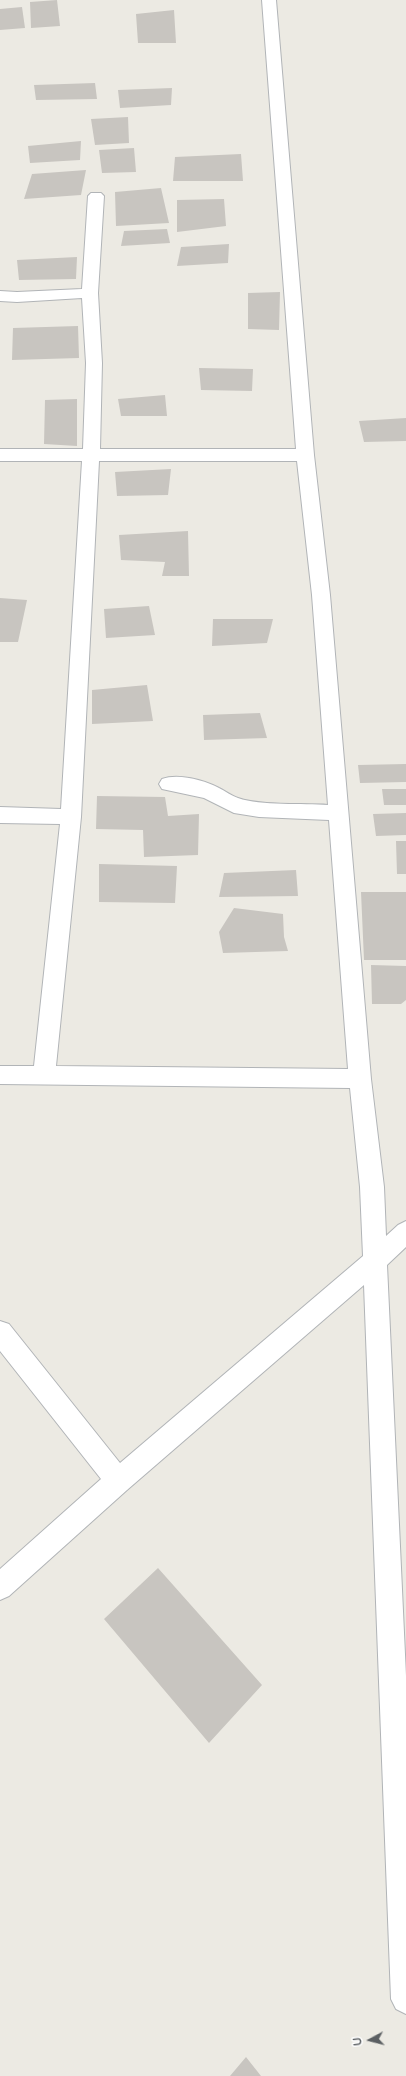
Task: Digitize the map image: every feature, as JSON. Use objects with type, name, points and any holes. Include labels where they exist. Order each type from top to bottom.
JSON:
[{"type":"street","points":[[269,0],[305,455],[320,595],[360,1079],[372,1187],[406,1999]]},
{"type":"street","points":[[44,1074],[71,817],[91,455],[94,363],[90,293],[96,196]]},
{"type":"street","points":[[0,296],[17,297],[90,293]]},
{"type":"street","points":[[0,455],[305,455]]},
{"type":"street","points":[[168,784],[189,786],[210,792],[234,806],[259,809],[338,813]]},
{"type":"street","points":[[0,815],[71,817]]},
{"type":"street","points":[[0,1075],[44,1074],[360,1079]]},
{"type":"street","points":[[0,1587],[118,1481],[376,1260],[406,1232]]},
{"type":"street","points":[[0,1332],[118,1481]]},
{"type":"building","points":[[57,0],[60,26],[31,28],[30,2]]},
{"type":"building","points":[[22,7],[25,28],[0,30],[0,9]]},
{"type":"building","points":[[174,10],[176,43],[138,43],[136,14]]},
{"type":"building","points":[[95,83],[97,99],[36,100],[34,85]]},
{"type":"building","points":[[172,88],[171,105],[120,108],[118,90]]},
{"type":"building","points":[[128,117],[129,143],[95,145],[91,119]]},
{"type":"building","points":[[81,141],[80,160],[30,163],[28,146]]},
{"type":"building","points":[[134,148],[136,172],[102,173],[99,150]]},
{"type":"building","points":[[241,154],[243,181],[173,181],[175,157]]},
{"type":"building","points":[[86,170],[81,195],[24,199],[32,174]]},
{"type":"building","points":[[161,188],[169,223],[116,226],[115,192]]},
{"type":"building","points":[[224,199],[226,226],[177,232],[177,200]]},
{"type":"building","points":[[167,229],[170,243],[121,246],[124,231]]},
{"type":"building","points":[[229,244],[228,263],[177,266],[181,247]]},
{"type":"building","points":[[77,257],[76,279],[19,280],[17,260]]},
{"type":"building","points":[[280,292],[279,330],[248,329],[248,293]]},
{"type":"building","points":[[78,326],[79,358],[12,360],[13,328]]},
{"type":"building","points":[[199,368],[253,369],[252,391],[201,390]]},
{"type":"building","points":[[165,395],[167,416],[121,416],[118,399]]},
{"type":"building","points":[[77,399],[77,446],[44,444],[45,400]]},
{"type":"building","points":[[406,418],[406,441],[364,442],[359,421]]},
{"type":"building","points":[[171,469],[168,495],[117,496],[115,472]]},
{"type":"building","points":[[188,531],[189,576],[162,576],[165,562],[121,560],[119,535]]},
{"type":"building","points":[[0,598],[27,600],[18,642],[0,642]]},
{"type":"building","points":[[149,606],[155,635],[106,638],[104,609]]},
{"type":"building","points":[[213,619],[273,619],[267,643],[212,646]]},
{"type":"building","points":[[147,685],[153,721],[92,724],[92,690]]},
{"type":"building","points":[[260,713],[267,738],[204,740],[203,715]]},
{"type":"building","points":[[406,764],[406,782],[360,783],[358,765]]},
{"type":"building","points":[[382,789],[406,789],[406,805],[384,805]]},
{"type":"building","points":[[97,796],[165,797],[168,816],[199,814],[198,855],[144,857],[143,830],[96,829]]},
{"type":"building","points":[[406,813],[406,835],[376,836],[373,814]]},
{"type":"building","points":[[396,841],[406,841],[406,874],[397,874]]},
{"type":"building","points":[[99,864],[177,866],[175,903],[99,902]]},
{"type":"building","points":[[296,870],[298,896],[219,897],[224,873]]},
{"type":"building","points":[[361,892],[406,892],[406,960],[364,960]]},
{"type":"building","points":[[234,908],[283,914],[284,937],[288,951],[223,953],[219,932]]},
{"type":"building","points":[[371,965],[406,966],[406,1000],[401,1004],[372,1004]]},
{"type":"building","points":[[158,1568],[262,1685],[209,1743],[104,1619]]},
{"type":"building","points":[[246,2057],[261,2076],[230,2076]]}]
